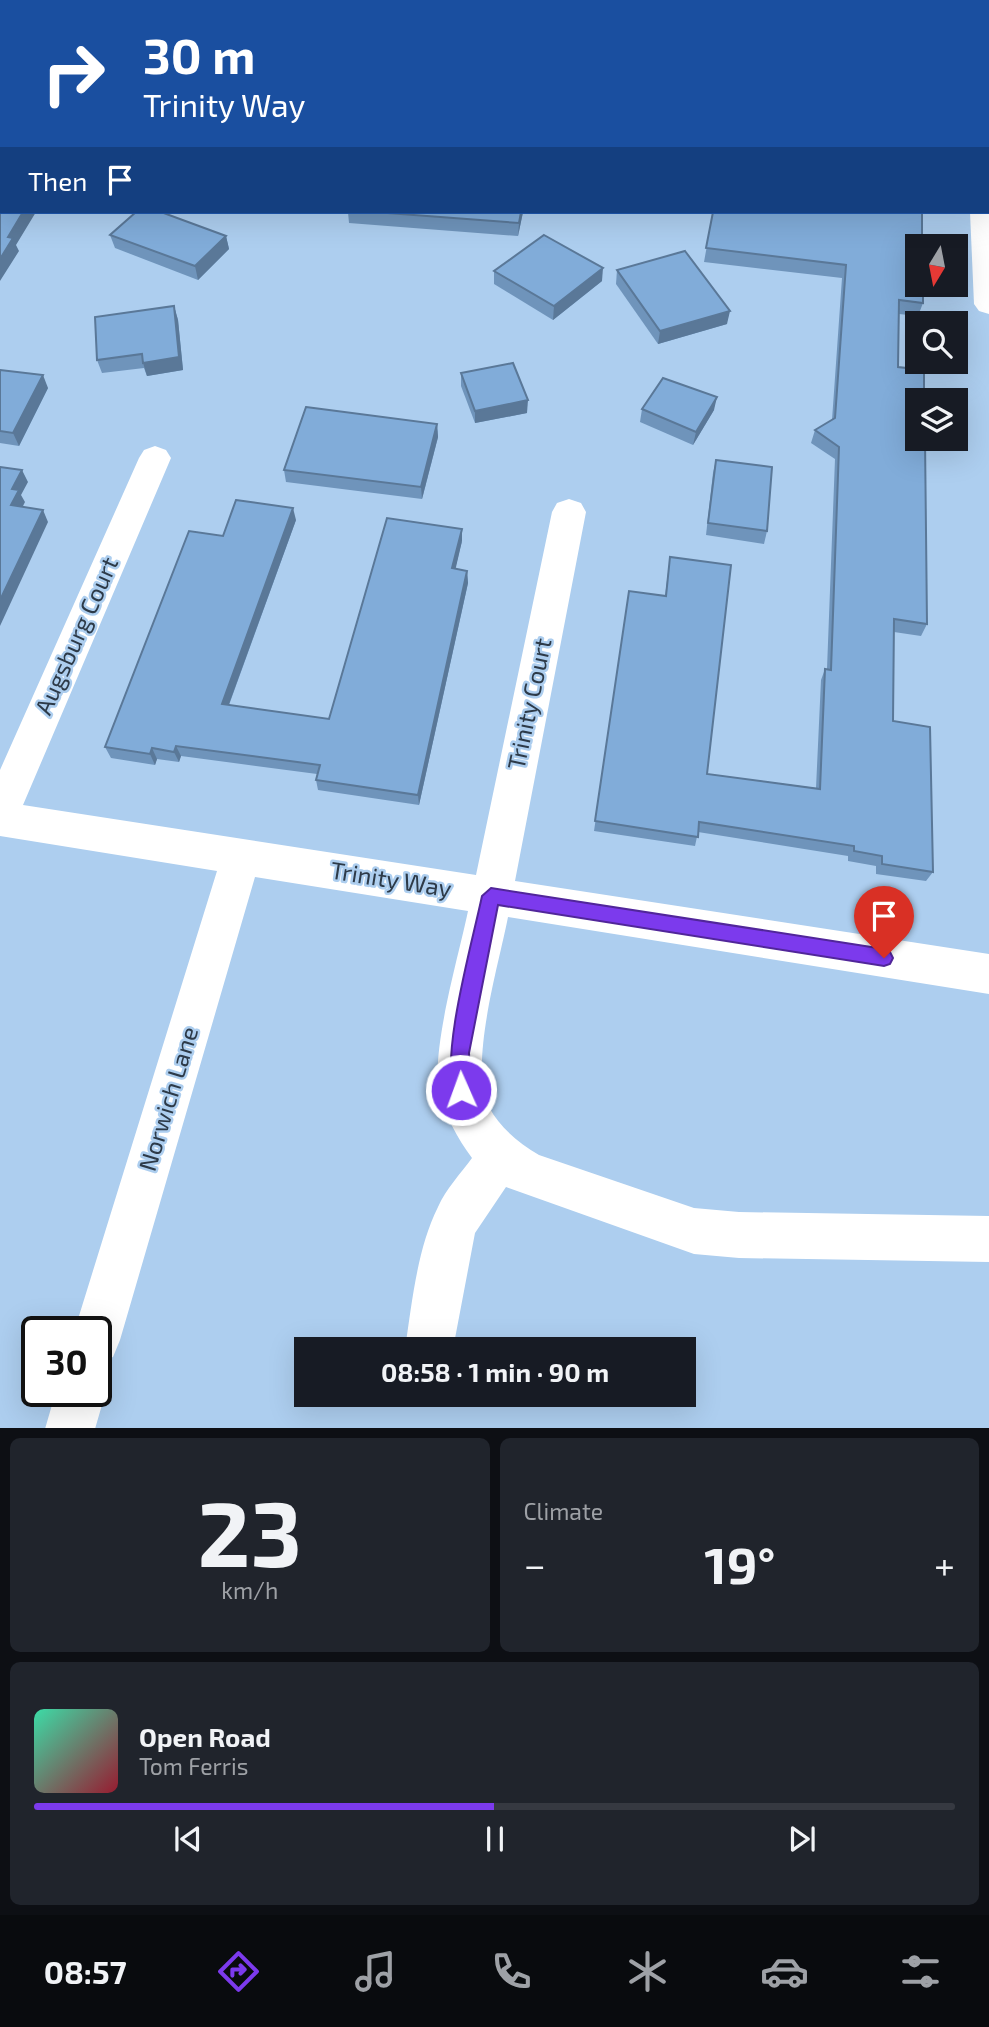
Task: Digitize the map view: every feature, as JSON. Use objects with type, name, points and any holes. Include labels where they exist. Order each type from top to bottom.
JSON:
[{"type":"street","points":[[984,214],[989,288]]},
{"type":"street","name":"Augsburg Court","points":[[0,813],[155,458]]},
{"type":"street","name":"Trinity Court","points":[[500,1157],[473,1123],[461,1090],[460,1053],[569,512]]},
{"type":"street","name":"Trinity Way","points":[[0,819],[989,974]]},
{"type":"street","name":"Norwich Lane","points":[[103,1316],[241,857]]},
{"type":"street","points":[[431,1337],[446,1250],[455,1222],[500,1157],[527,1174],[694,1231],[739,1235],[989,1239]]},
{"type":"street","points":[[71,1428],[77,1407]]},
{"type":"building","points":[[0,214],[22,214],[8,237],[13,238],[0,259]]},
{"type":"building","points":[[134,214],[166,214],[226,236],[195,266],[110,235]]},
{"type":"building","points":[[400,214],[521,214],[519,223]]},
{"type":"building","points":[[713,214],[922,214],[922,234],[905,234],[905,298],[923,298],[923,303],[899,300],[898,367],[905,368],[905,374],[924,374],[924,388],[905,388],[905,451],[925,451],[927,624],[894,619],[893,721],[930,727],[933,872],[882,864],[882,856],[854,851],[854,846],[699,822],[698,837],[595,821],[629,591],[666,596],[670,557],[731,565],[707,774],[820,789],[825,669],[831,670],[839,447],[815,430],[835,418],[846,265],[706,248]]},
{"type":"building","points":[[544,235],[603,268],[554,306],[494,271]]},
{"type":"building","points":[[685,251],[730,311],[660,331],[617,270]]},
{"type":"building","points":[[174,306],[179,357],[143,363],[142,354],[97,360],[95,317]]},
{"type":"building","points":[[513,363],[528,400],[475,411],[461,373]]},
{"type":"building","points":[[0,370],[43,375],[13,433],[0,431]]},
{"type":"building","points":[[663,378],[717,397],[696,432],[642,409]]},
{"type":"building","points":[[306,407],[437,424],[421,487],[284,470]]},
{"type":"building","points":[[716,460],[772,467],[767,531],[708,523]]},
{"type":"building","points":[[0,467],[22,470],[12,489],[19,490],[11,505],[43,510],[0,600]]},
{"type":"building","points":[[236,500],[293,508],[222,704],[329,719],[387,518],[462,529],[452,568],[467,571],[418,795],[316,780],[320,765],[176,746],[174,752],[152,748],[150,754],[105,747],[189,531],[223,536]]},
{"type":"route","points":[[461,1090],[460,1053],[491,896],[884,958]]}]
